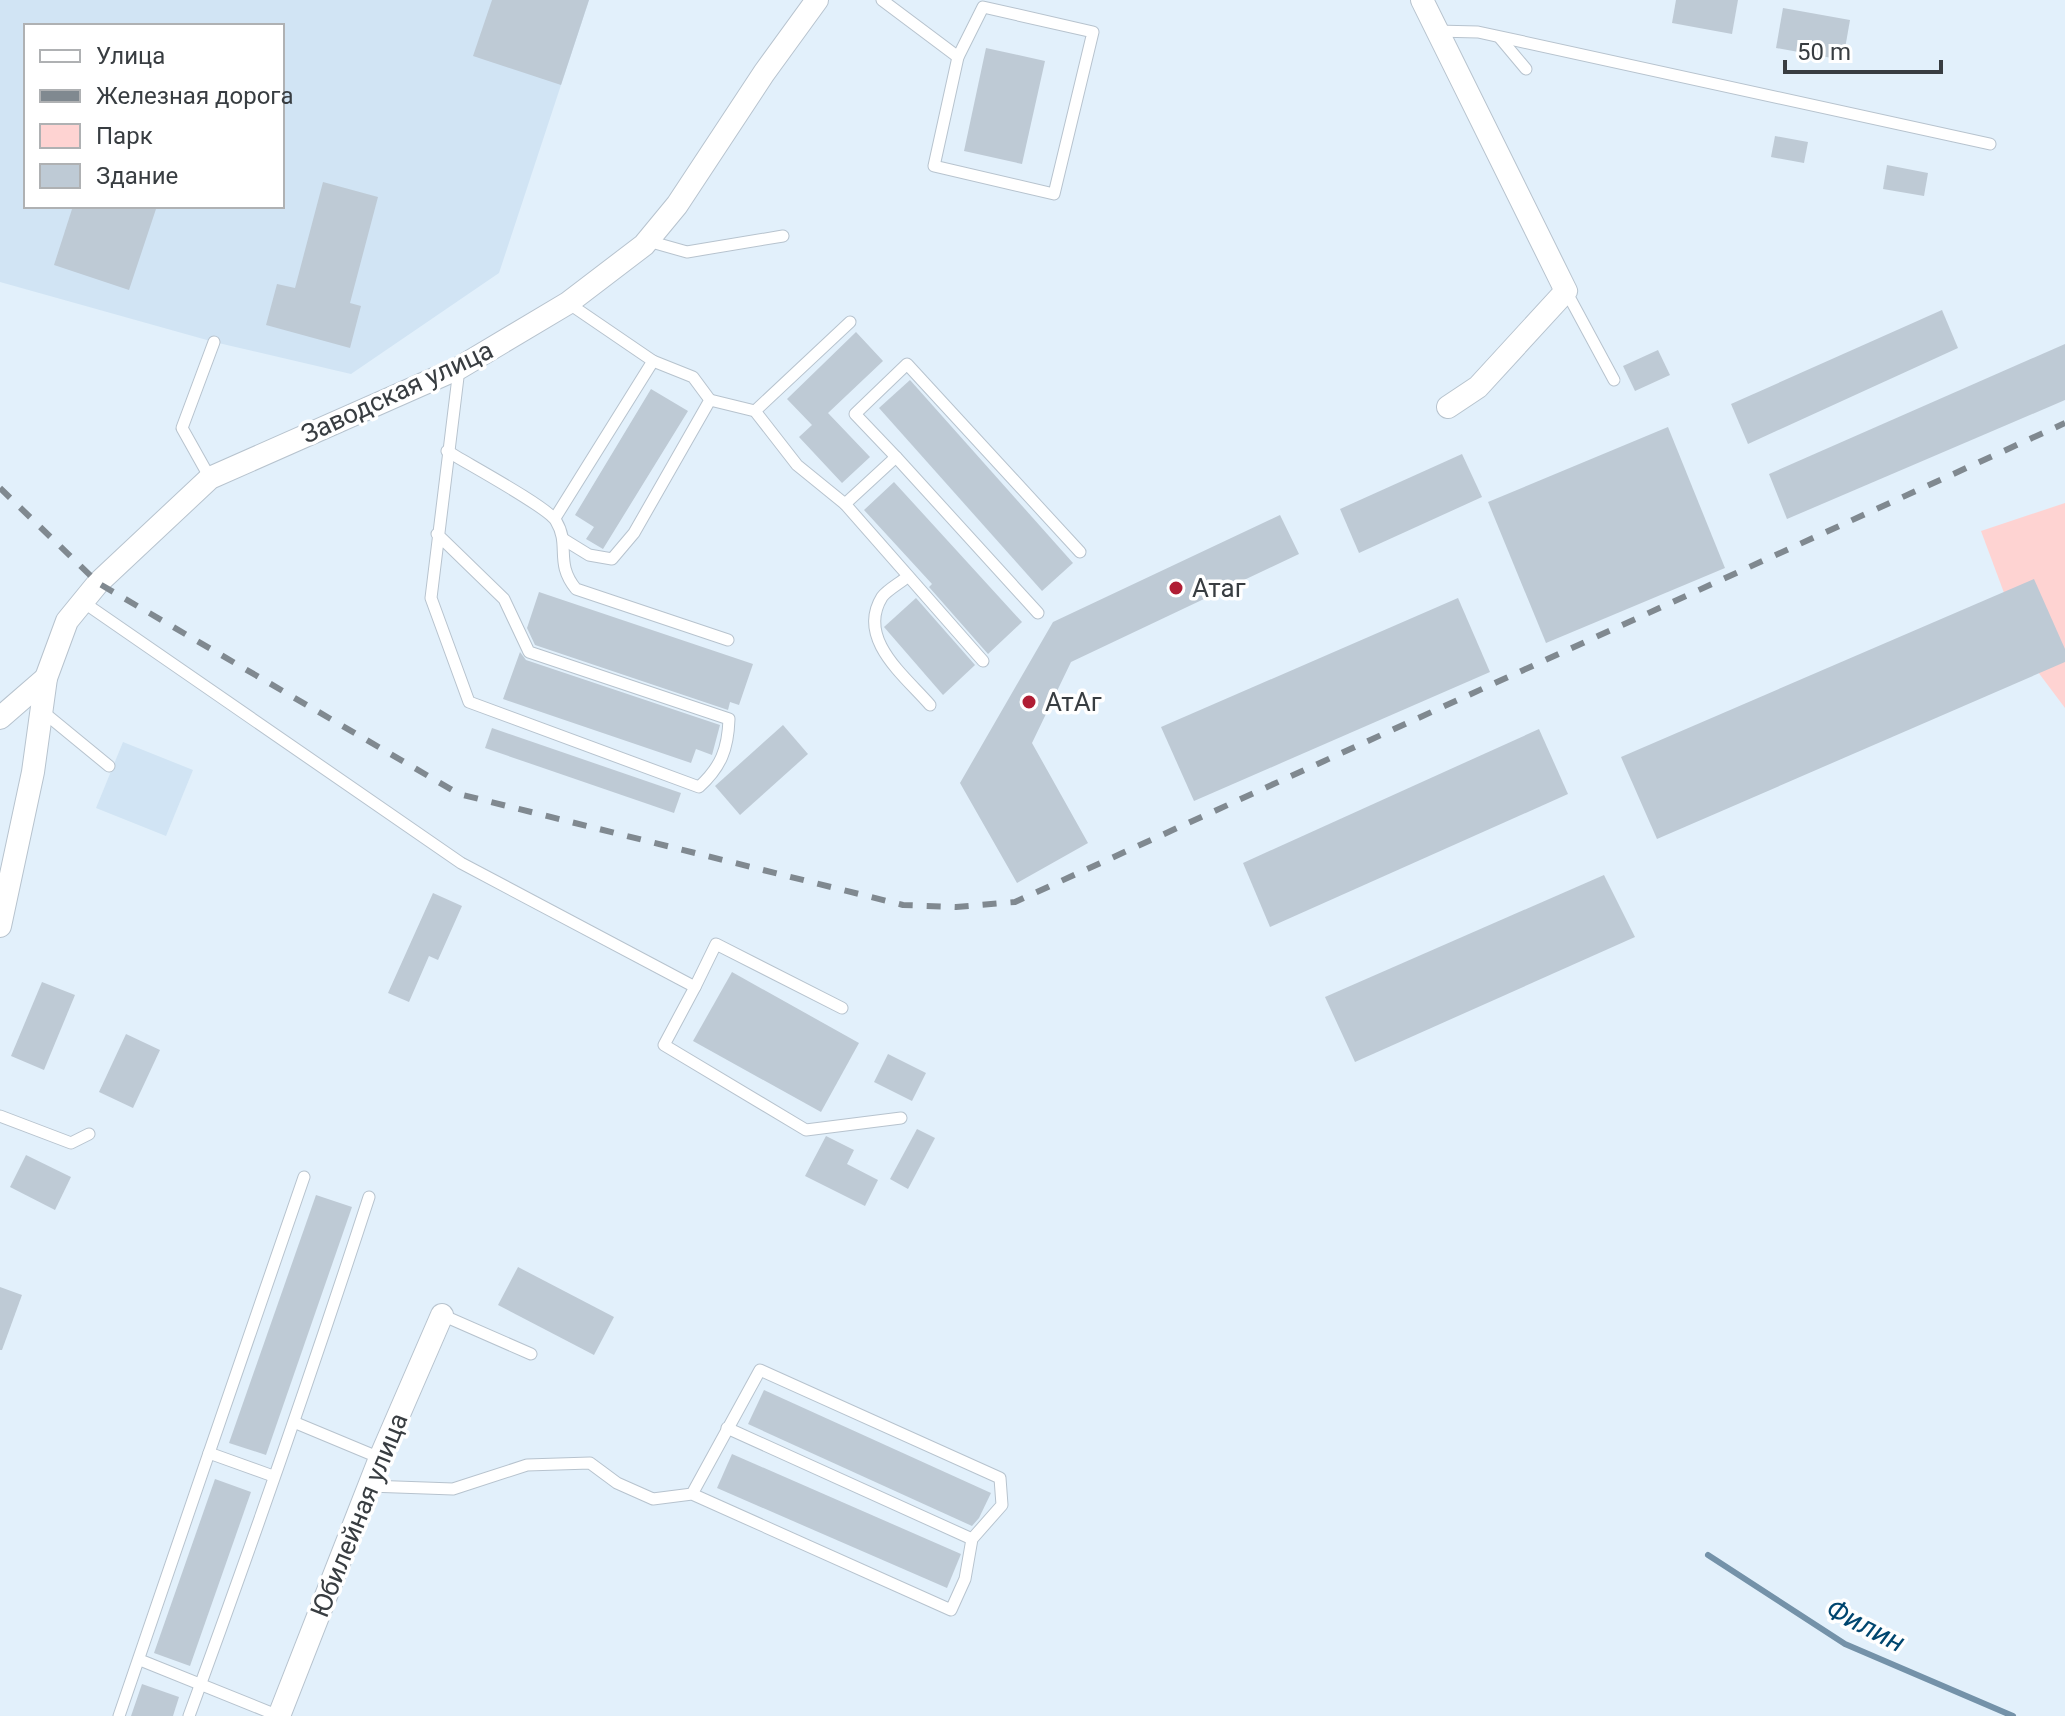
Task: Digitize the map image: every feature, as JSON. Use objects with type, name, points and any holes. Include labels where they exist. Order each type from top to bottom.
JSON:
[{"type":"street","name":"Заводская улица","points":[[210,478],[459,368],[568,303],[648,241],[677,205],[764,73],[817,0]]},
{"type":"street","points":[[1422,0],[1566,291],[1478,387],[1448,407]]},
{"type":"street","points":[[0,926],[33,772],[46,678],[67,621],[98,583],[210,478]]},
{"type":"street","points":[[0,718],[46,678]]},
{"type":"street","name":"Юбилейная улица","points":[[279,1716],[380,1458],[442,1315]]},
{"type":"lane","points":[[882,0],[958,57]]},
{"type":"lane","points":[[983,7],[1093,32],[1054,194],[934,166],[958,57],[983,7]]},
{"type":"lane","points":[[1435,31],[1478,32],[1990,144]]},
{"type":"lane","points":[[1500,38],[1526,69]]},
{"type":"lane","points":[[648,241],[687,252],[783,236]]},
{"type":"lane","points":[[1566,291],[1614,380]]},
{"type":"lane","points":[[568,303],[653,361],[693,377],[710,400],[755,411],[797,465],[845,504],[983,661]]},
{"type":"lane","points":[[755,411],[850,322]]},
{"type":"lane","points":[[210,478],[182,428],[214,342]]},
{"type":"lane","points":[[555,518],[653,361]]},
{"type":"lane","points":[[1038,613],[855,414],[907,364],[1080,552]]},
{"type":"lane","points":[[437,534],[504,599],[529,652],[729,719],[728,747],[714,773],[699,787],[469,702],[431,598],[437,534],[447,451],[459,368]]},
{"type":"lane","points":[[563,539],[589,555],[612,559],[634,533],[710,400]]},
{"type":"lane","points":[[447,451],[555,518],[563,539],[564,574],[576,589],[728,640]]},
{"type":"lane","points":[[845,504],[896,457]]},
{"type":"lane","points":[[907,577],[883,597],[875,622],[876,643],[930,705]]},
{"type":"lane","points":[[83,602],[461,863],[695,987]]},
{"type":"lane","points":[[42,711],[109,766]]},
{"type":"lane","points":[[842,1008],[716,944],[664,1045],[806,1130],[901,1118]]},
{"type":"lane","points":[[0,1116],[71,1143],[89,1134]]},
{"type":"lane","points":[[119,1716],[304,1177]]},
{"type":"lane","points":[[189,1716],[273,1476],[296,1423],[369,1197]]},
{"type":"lane","points":[[442,1315],[531,1354]]},
{"type":"lane","points":[[369,1486],[453,1489],[527,1465],[590,1463],[617,1483],[653,1499],[692,1494],[951,1610],[965,1579],[972,1539],[1002,1505],[1000,1478],[760,1370],[692,1494]]},
{"type":"lane","points":[[296,1423],[380,1458]]},
{"type":"lane","points":[[727,1428],[972,1539]]},
{"type":"lane","points":[[209,1453],[273,1476]]},
{"type":"lane","points":[[140,1660],[279,1716]]},
{"type":"shaded area","points":[[0,0],[589,0],[499,273],[351,374],[214,342],[0,282]]},
{"type":"shaded area","points":[[123,742],[193,770],[166,836],[96,808]]},
{"type":"green space","points":[[2065,503],[2065,708],[2029,660],[1981,531]]},
{"type":"building","points":[[492,0],[589,0],[561,85],[473,56]]},
{"type":"building","points":[[1676,0],[1738,0],[1732,34],[1672,23]]},
{"type":"building","points":[[1783,8],[1850,20],[1843,60],[1776,48]]},
{"type":"building","points":[[986,48],[1045,61],[1022,164],[964,151]]},
{"type":"building","points":[[1775,136],[1808,142],[1804,163],[1771,157]]},
{"type":"building","points":[[1887,165],[1928,173],[1924,196],[1883,189]]},
{"type":"building","points":[[323,182],[378,197],[350,303],[361,306],[350,348],[266,325],[277,284],[295,288]]},
{"type":"building","points":[[72,208],[156,208],[129,290],[54,265]]},
{"type":"building","points":[[1942,310],[1958,348],[1748,444],[1731,404]]},
{"type":"building","points":[[856,332],[883,361],[828,413],[870,457],[842,483],[799,437],[812,425],[787,399]]},
{"type":"building","points":[[2065,344],[2065,400],[1787,519],[1769,474]]},
{"type":"building","points":[[1658,350],[1670,375],[1635,391],[1623,366]]},
{"type":"building","points":[[910,380],[1073,563],[1042,591],[879,408]]},
{"type":"building","points":[[651,389],[688,411],[603,549],[586,539],[594,527],[575,515]]},
{"type":"building","points":[[1668,427],[1725,568],[1546,643],[1488,502]]},
{"type":"building","points":[[1462,454],[1482,497],[1359,553],[1340,509]]},
{"type":"building","points":[[894,482],[1022,622],[988,654],[929,587],[932,584],[864,510]]},
{"type":"building","points":[[1280,515],[1299,554],[1071,662],[1032,743],[1088,843],[1017,883],[960,783],[1053,622]]},
{"type":"building","points":[[2034,579],[2065,649],[2065,662],[1657,839],[1621,757]]},
{"type":"building","points":[[539,592],[753,664],[739,705],[730,702],[728,710],[535,645],[527,628]]},
{"type":"building","points":[[916,598],[975,665],[943,695],[884,627]]},
{"type":"building","points":[[1458,598],[1490,672],[1194,801],[1161,727]]},
{"type":"building","points":[[520,652],[526,660],[720,725],[712,755],[696,749],[691,763],[503,699]]},
{"type":"building","points":[[783,725],[808,754],[740,815],[715,786]]},
{"type":"building","points":[[492,728],[681,793],[674,813],[485,748]]},
{"type":"building","points":[[1539,729],[1568,794],[1270,927],[1243,863]]},
{"type":"building","points":[[1604,875],[1635,937],[1355,1062],[1325,997]]},
{"type":"building","points":[[433,893],[462,906],[438,960],[429,956],[409,1002],[388,993]]},
{"type":"building","points":[[732,972],[859,1043],[821,1112],[693,1041]]},
{"type":"building","points":[[42,982],[75,995],[44,1070],[11,1056]]},
{"type":"building","points":[[126,1034],[160,1050],[133,1108],[99,1092]]},
{"type":"building","points":[[888,1054],[926,1073],[912,1101],[874,1082]]},
{"type":"building","points":[[917,1129],[935,1138],[908,1189],[890,1179]]},
{"type":"building","points":[[826,1136],[854,1150],[847,1164],[878,1180],[865,1206],[805,1176]]},
{"type":"building","points":[[26,1155],[71,1177],[55,1210],[10,1187]]},
{"type":"building","points":[[316,1195],[352,1207],[266,1455],[229,1443]]},
{"type":"building","points":[[518,1267],[614,1317],[594,1355],[498,1305]]},
{"type":"building","points":[[0,1287],[22,1295],[2,1350],[0,1350]]},
{"type":"building","points":[[764,1390],[991,1493],[979,1518],[972,1526],[748,1424]]},
{"type":"building","points":[[732,1454],[961,1554],[947,1588],[717,1488]]},
{"type":"building","points":[[215,1479],[251,1492],[190,1666],[154,1653]]},
{"type":"building","points":[[142,1684],[179,1697],[173,1716],[131,1716]]},
{"type":"waterway","name":"Филин","points":[[1708,1555],[1845,1644],[2013,1716]]},
{"type":"railway","points":[[0,488],[98,583],[459,794],[903,905],[956,907],[1015,902],[2065,423]]},
{"type":"place","name":"Атаг","points":[[1176,588]]},
{"type":"place","name":"АтАг","points":[[1029,702]]}]
